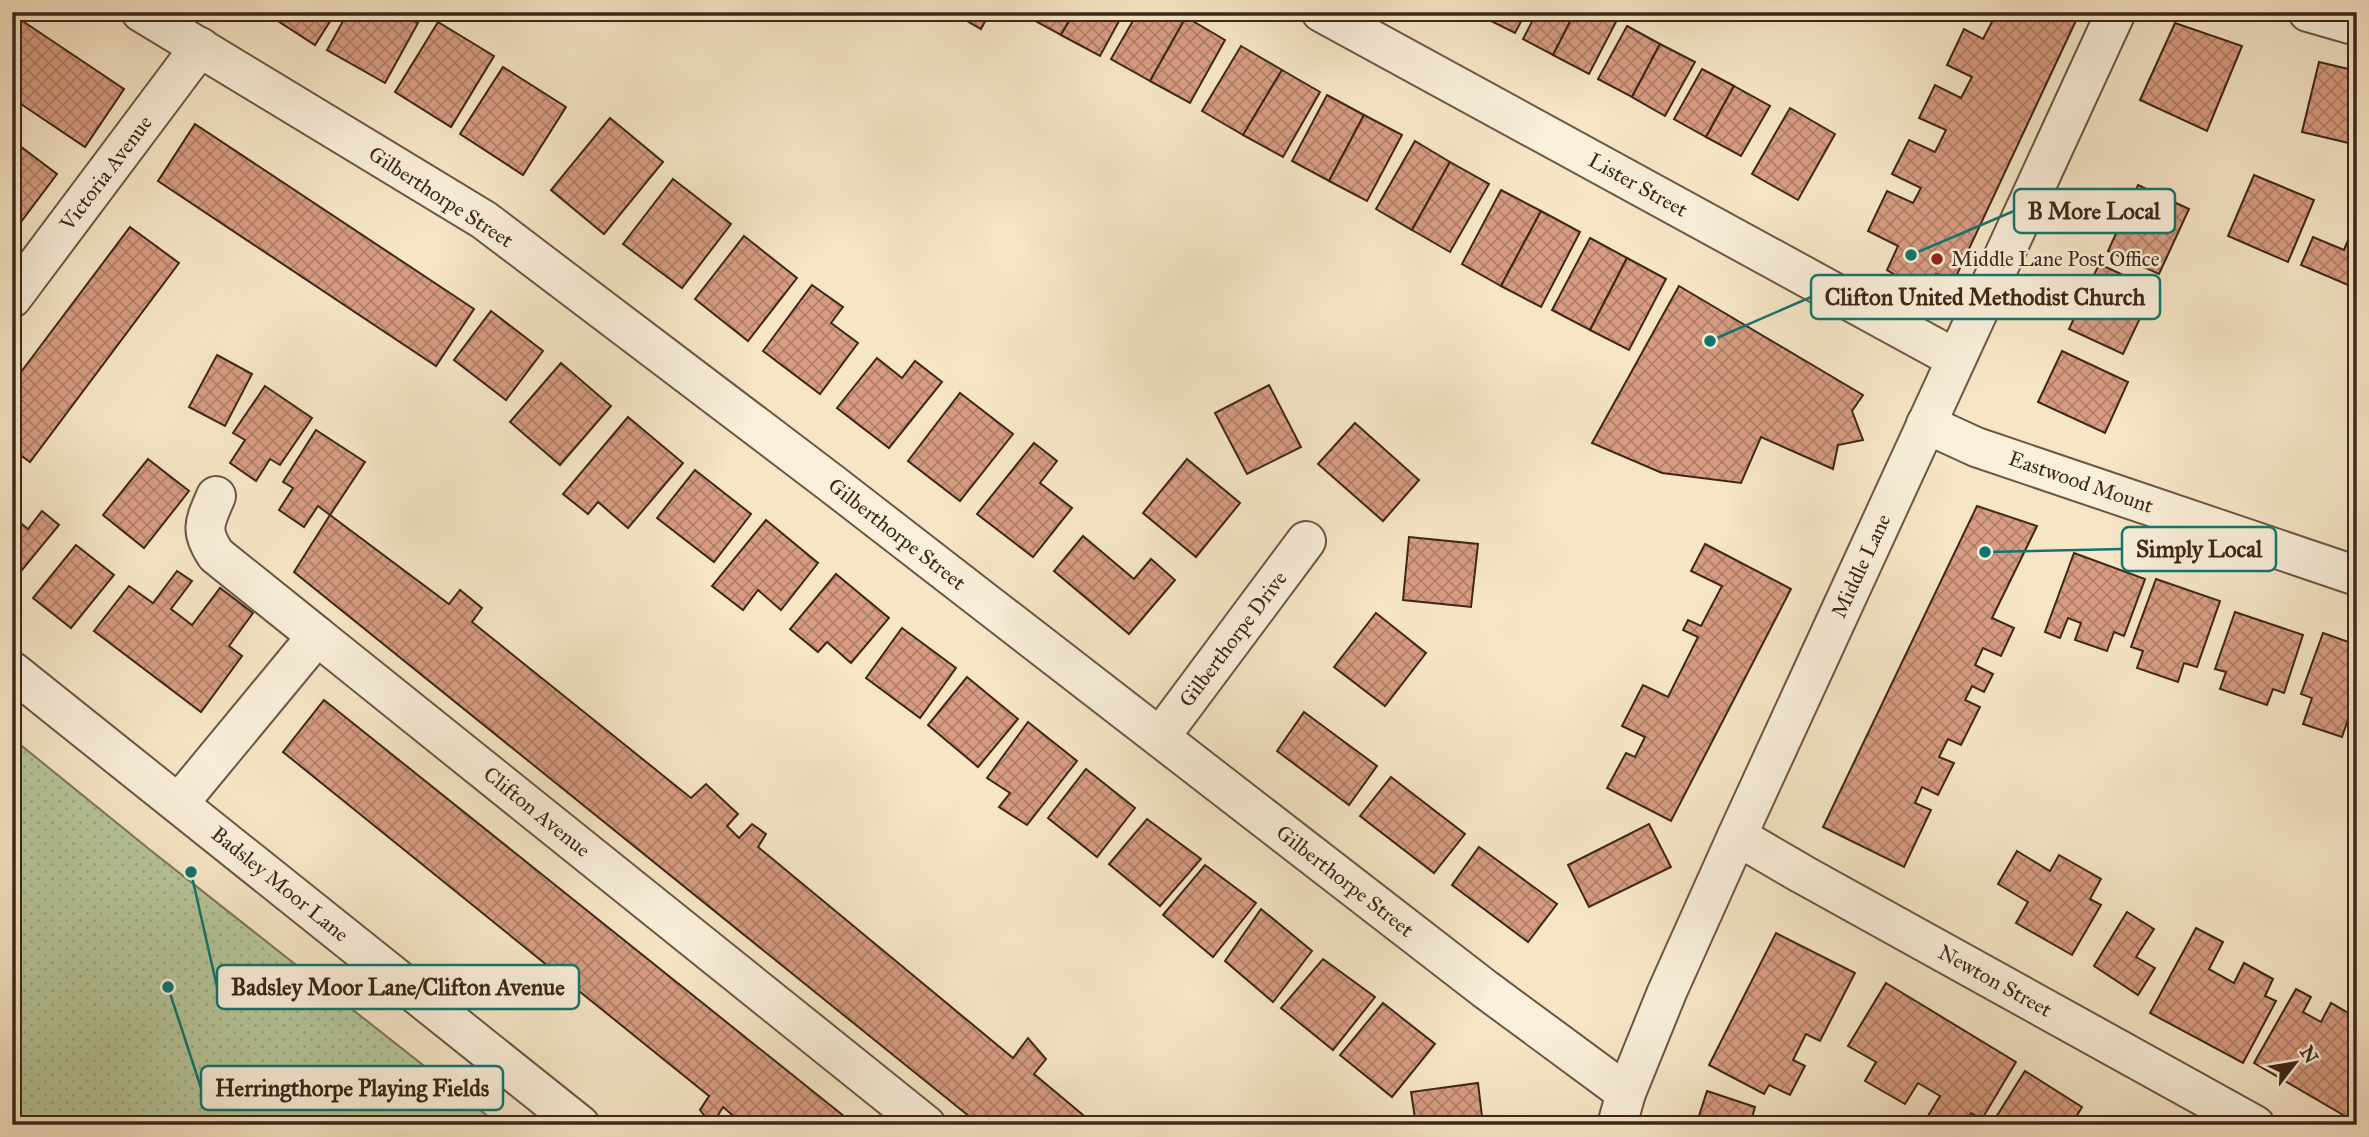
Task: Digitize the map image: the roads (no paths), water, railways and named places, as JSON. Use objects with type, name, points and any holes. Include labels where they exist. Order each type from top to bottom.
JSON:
[{"type":"street","name":"Gilberthorpe Street","points":[[141,12],[484,220],[1485,989],[1622,1109]]},
{"type":"street","name":"Lister Street","points":[[1321,12],[1956,359]]},
{"type":"street","name":"Middle Lane","points":[[1622,1109],[1668,992],[1737,836],[2116,12]]},
{"type":"street","points":[[2308,12],[2357,26]]},
{"type":"street","name":"Victoria Avenue","points":[[12,298],[200,47]]},
{"type":"street","name":"Eastwood Mount","points":[[1926,424],[1976,447],[2357,576]]},
{"type":"street","name":"Clifton Avenue","points":[[216,496],[203,527],[208,543],[216,555],[926,1125]]},
{"type":"street","name":"Gilberthorpe Drive","points":[[1160,737],[1306,541]]},
{"type":"street","points":[[178,803],[317,635]]},
{"type":"street","name":"Badsley Moor Lane","points":[[12,671],[580,1125]]},
{"type":"street","name":"Newton Street","points":[[1737,836],[2255,1125]]},
{"type":"place","name":"B More Local","points":[[1911,255]]},
{"type":"place","name":"Middle Lane Post Office","points":[[1937,259]]},
{"type":"place","name":"Clifton United Methodist Church","points":[[1710,341]]},
{"type":"place","name":"Simply Local","points":[[1985,552]]},
{"type":"place","name":"Badsley Moor Lane/Clifton Avenue","points":[[191,872]]},
{"type":"place","name":"Herringthorpe Playing Fields","points":[[168,987]]}]
